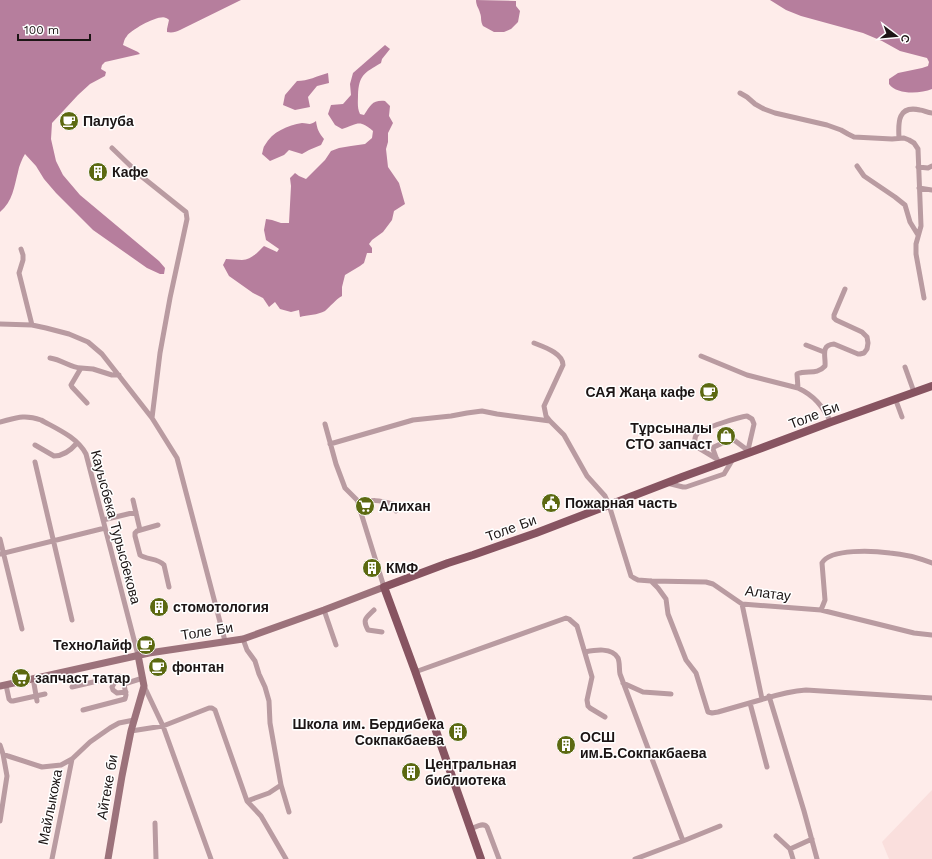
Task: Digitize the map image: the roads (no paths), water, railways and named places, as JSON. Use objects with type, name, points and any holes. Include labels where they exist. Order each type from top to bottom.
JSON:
[{"type":"main road","name":"Толе Би","points":[[384,587],[536,533],[718,462],[734,458],[749,451],[932,386]]},
{"type":"main road","points":[[384,587],[481,859]]},
{"type":"street","points":[[740,93],[764,109],[827,125],[854,137],[892,139],[904,138],[914,143],[918,148],[921,226],[916,244],[916,254],[924,298]]},
{"type":"street","points":[[899,138],[898,123],[904,112],[908,110],[921,110],[932,113]]},
{"type":"street","points":[[112,148],[141,176],[186,212],[187,219],[160,352],[152,418]]},
{"type":"street","points":[[856,166],[864,176],[895,197],[905,206],[910,222],[918,235]]},
{"type":"street","points":[[918,167],[930,167]]},
{"type":"street","points":[[919,174],[930,167]]},
{"type":"street","points":[[919,188],[932,190]]},
{"type":"street","points":[[21,249],[24,260],[19,273],[32,325]]},
{"type":"street","points":[[798,388],[798,374],[800,372],[807,373],[819,371],[825,366],[824,352],[827,346],[832,344],[858,354],[864,353],[867,349],[868,339],[862,332],[834,318],[845,289]]},
{"type":"street","points":[[0,324],[32,325],[70,334],[88,342],[102,354],[152,418],[177,458],[226,641]]},
{"type":"street","points":[[534,343],[556,354],[563,360],[544,406],[546,416],[550,422],[564,435],[586,476],[605,496],[609,505]]},
{"type":"street","points":[[806,345],[824,352]]},
{"type":"street","points":[[701,356],[747,375],[798,388],[809,394],[822,406],[831,422]]},
{"type":"street","points":[[50,358],[63,362],[74,368],[94,368],[112,375],[119,375]]},
{"type":"street","points":[[905,367],[914,392]]},
{"type":"street","points":[[81,368],[71,384],[87,403]]},
{"type":"street","points":[[896,398],[902,417]]},
{"type":"street","points":[[330,444],[413,420],[482,411],[550,422]]},
{"type":"street","name":"Кауысбека Турысбекова","points":[[0,422],[19,417],[28,416],[36,418],[72,438],[82,447],[86,454],[103,520],[135,656]]},
{"type":"street","points":[[747,416],[752,419],[754,424],[749,451],[731,439],[714,447],[713,450],[718,462],[696,447],[694,442],[697,434],[704,429],[747,416]]},
{"type":"street","points":[[325,424],[336,464],[345,488],[356,499],[358,504],[384,587]]},
{"type":"street","points":[[35,445],[56,456],[66,453],[77,443]]},
{"type":"street","points":[[666,483],[683,488],[724,474],[734,458]]},
{"type":"street","points":[[35,462],[72,620]]},
{"type":"street","points":[[133,500],[140,530]]},
{"type":"street","points":[[358,504],[369,500],[379,501],[393,504],[396,511]]},
{"type":"street","name":"Алатау","points":[[609,505],[631,576],[638,580],[706,582],[713,584],[742,604],[821,610],[914,633],[932,635]]},
{"type":"street","points":[[103,520],[136,512]]},
{"type":"street","points":[[158,525],[140,530],[135,533],[135,536],[140,555],[144,558],[159,561],[164,565],[169,587]]},
{"type":"street","points":[[2,554],[105,528]]},
{"type":"street","points":[[0,539],[2,554],[22,629]]},
{"type":"street","points":[[821,610],[825,600],[822,562],[834,554],[845,552],[891,553],[922,559],[932,563]]},
{"type":"street","points":[[650,581],[658,588],[666,599],[668,614],[686,660],[696,673],[708,712],[718,712],[786,692],[806,690],[932,698]]},
{"type":"street","name":"Толе Би","points":[[3,685],[148,653],[242,638],[324,610],[384,587]]},
{"type":"street","points":[[742,604],[762,699]]},
{"type":"street","points":[[324,610],[336,645]]},
{"type":"street","points":[[374,610],[366,618],[365,623],[368,630],[382,632]]},
{"type":"street","points":[[415,672],[566,618],[577,626],[592,677],[587,702],[590,708],[605,717]]},
{"type":"street","points":[[242,638],[247,650],[255,661],[265,687],[269,702],[270,723],[282,785],[289,812]]},
{"type":"street","points":[[585,652],[597,650],[611,652],[618,658],[623,683],[683,841]]},
{"type":"street","points":[[135,656],[144,686],[163,726],[211,859]]},
{"type":"street","points":[[72,687],[119,676],[122,677],[126,692],[125,699],[83,710]]},
{"type":"street","points":[[33,678],[36,699]]},
{"type":"street","points":[[126,692],[117,693],[113,690],[112,687],[115,682],[124,682],[142,678]]},
{"type":"street","points":[[623,683],[643,692],[671,694]]},
{"type":"street","points":[[3,685],[11,701],[36,699],[45,694]]},
{"type":"street","name":"Айтеке би","points":[[108,859],[131,731],[144,686]]},
{"type":"street","points":[[769,696],[817,859]]},
{"type":"street","points":[[750,702],[767,767]]},
{"type":"street","points":[[131,731],[163,726],[210,708],[214,708],[247,801],[260,816],[286,859]]},
{"type":"street","points":[[1,754],[42,767],[61,765],[72,759],[90,742],[105,731],[119,723],[134,720]]},
{"type":"street","points":[[0,745],[7,776],[0,821]]},
{"type":"street","name":"Майлыкожа","points":[[52,859],[72,759]]},
{"type":"street","points":[[247,801],[269,793],[282,785]]},
{"type":"street","points":[[155,823],[156,859]]},
{"type":"street","points":[[471,829],[483,825],[487,827],[499,859]]},
{"type":"street","points":[[635,859],[720,826]]},
{"type":"street","points":[[776,836],[790,849],[793,859]]},
{"type":"street","points":[[790,849],[812,839]]},
{"type":"place","name":"Палуба","points":[[69,121]]},
{"type":"place","name":"Кафе","points":[[98,172]]},
{"type":"place","name":"САЯ Жаңа кафе","points":[[709,392]]},
{"type":"place","name":"Тұрсыналы СТО запчаст","points":[[726,436]]},
{"type":"place","name":"Пожарная часть","points":[[551,503]]},
{"type":"place","name":"Алихан","points":[[365,506]]},
{"type":"place","name":"КМФ","points":[[372,568]]},
{"type":"place","name":"стомотология","points":[[159,607]]},
{"type":"place","name":"ТехноЛайф","points":[[146,645]]},
{"type":"place","name":"фонтан","points":[[158,667]]},
{"type":"place","name":"запчаст татар","points":[[21,678]]},
{"type":"place","name":"Школа им. Бердибека Сокпакбаева","points":[[458,732]]},
{"type":"place","name":"ОСШ им.Б.Сокпакбаева","points":[[566,745]]},
{"type":"place","name":"Центральная библиотека","points":[[411,772]]}]
